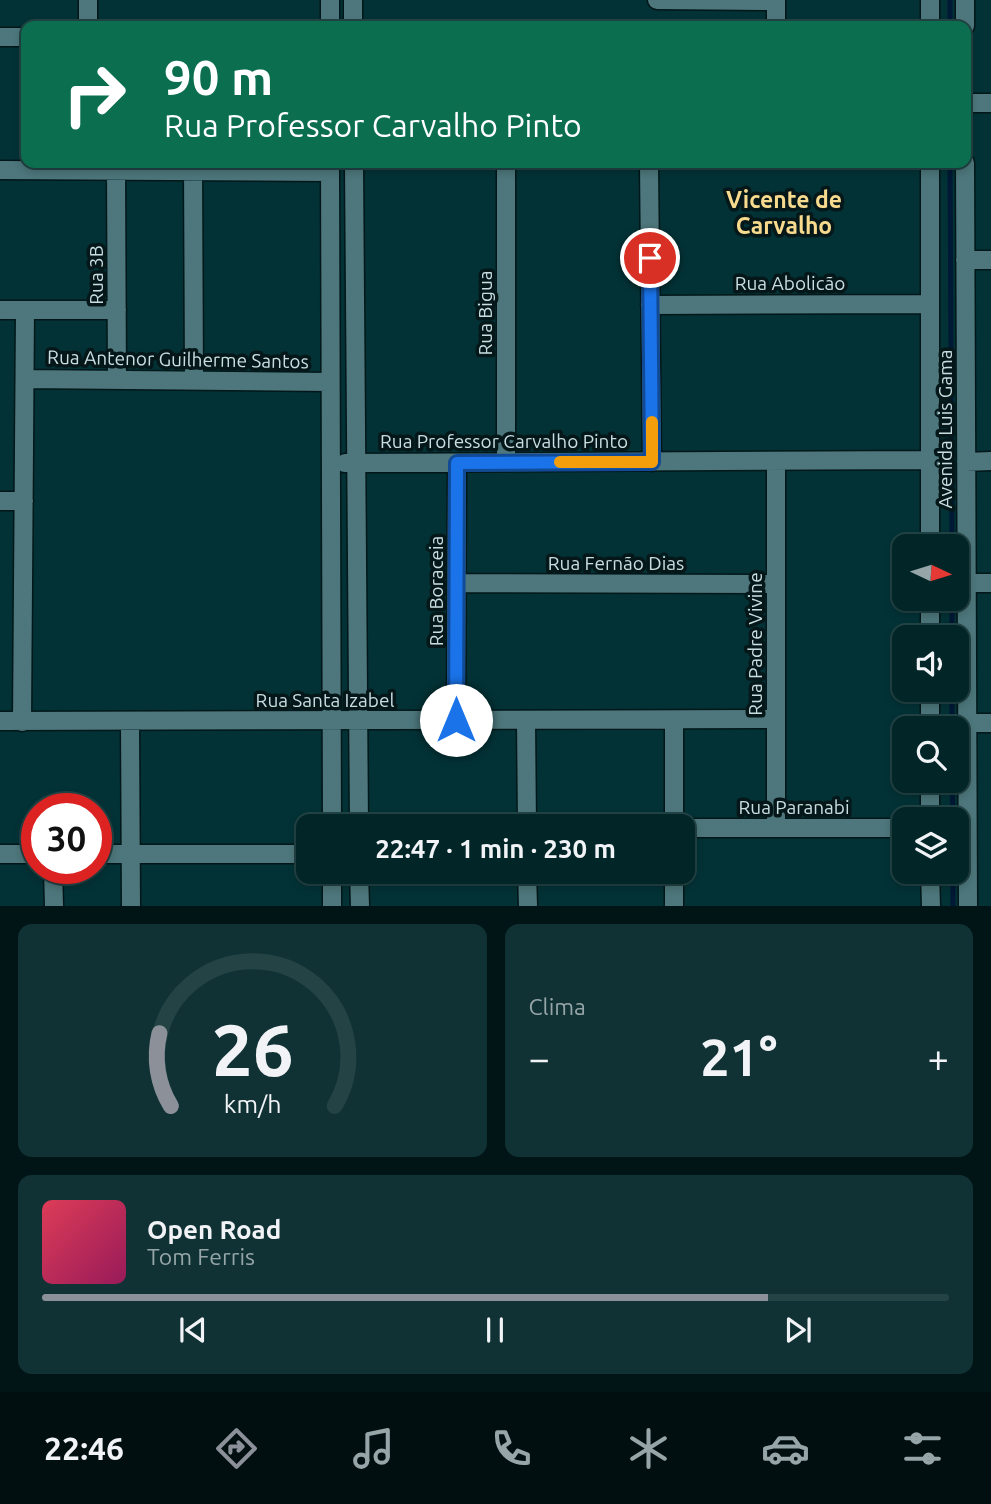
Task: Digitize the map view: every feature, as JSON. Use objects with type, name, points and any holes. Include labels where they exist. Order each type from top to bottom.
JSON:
[{"type":"street","points":[[88,0],[88,21]]},
{"type":"street","points":[[330,0],[330,21]]},
{"type":"street","points":[[353,0],[354,21]]},
{"type":"street","points":[[657,0],[776,0],[776,21]]},
{"type":"street","points":[[930,0],[930,21]]},
{"type":"street","points":[[965,0],[965,21]]},
{"type":"street","points":[[0,37],[21,37]]},
{"type":"street","points":[[971,103],[991,103]]},
{"type":"street","points":[[0,170],[167,168]]},
{"type":"street","points":[[193,168],[194,380]]},
{"type":"street","points":[[330,168],[332,814]]},
{"type":"street","points":[[354,168],[359,814]]},
{"type":"street","name":"Rua Bigua","points":[[506,168],[506,462]]},
{"type":"street","points":[[649,168],[652,462]]},
{"type":"street","name":"Avenida Luis Gama","points":[[929,534],[930,168]]},
{"type":"street","name":"Avenida Luis Gama","points":[[965,168],[967,534]]},
{"type":"street","name":"Rua 3B","points":[[116,170],[117,380]]},
{"type":"street","points":[[965,260],[991,260]]},
{"type":"street","name":"Rua Abolicão","points":[[650,305],[929,304]]},
{"type":"street","points":[[0,310],[117,310]]},
{"type":"street","points":[[22,722],[25,310]]},
{"type":"street","name":"Rua Antenor Guilherme Santos","points":[[25,379],[330,382]]},
{"type":"street","name":"Rua Professor Carvalho Pinto","points":[[331,463],[929,460]]},
{"type":"street","name":"Rua Padre Vivine","points":[[776,461],[776,827]]},
{"type":"street","points":[[966,462],[991,461]]},
{"type":"street","name":"Rua Boraceia","points":[[456,720],[457,463]]},
{"type":"street","points":[[0,501],[24,501]]},
{"type":"street","name":"Rua Fernão Dias","points":[[457,583],[776,584]]},
{"type":"street","points":[[970,583],[991,583]]},
{"type":"street","name":"Avenida Luis Gama","points":[[967,611],[967,716]]},
{"type":"street","name":"Rua Santa Izabel","points":[[0,721],[776,719]]},
{"type":"street","points":[[526,720],[527,814]]},
{"type":"street","points":[[674,720],[674,814]]},
{"type":"street","points":[[130,722],[131,905]]},
{"type":"street","points":[[969,723],[991,723]]},
{"type":"street","name":"Avenida Luis Gama","points":[[967,793],[968,905]]},
{"type":"street","name":"Rua Paranabi","points":[[695,828],[892,828]]},
{"type":"street","points":[[0,854],[21,854]]},
{"type":"street","points":[[112,854],[296,854]]},
{"type":"street","points":[[53,884],[54,905]]},
{"type":"street","points":[[332,884],[332,905]]},
{"type":"street","points":[[359,884],[360,905]]},
{"type":"street","points":[[527,884],[528,905]]},
{"type":"street","points":[[674,884],[674,905]]},
{"type":"street","points":[[930,884],[930,905]]},
{"type":"waterway","points":[[950,0],[950,21]]},
{"type":"waterway","points":[[950,168],[952,534]]},
{"type":"waterway","points":[[952,611],[952,625]]},
{"type":"waterway","points":[[952,702],[952,716]]},
{"type":"waterway","points":[[952,793],[953,807]]},
{"type":"waterway","points":[[953,884],[953,906]]},
{"type":"slow traffic","points":[[560,462],[652,462],[652,422]]},
{"type":"district","name":"Vicente de Carvalho","points":[[784,213]]},
{"type":"route","points":[[456,720],[457,463],[652,462],[650,258]]}]
